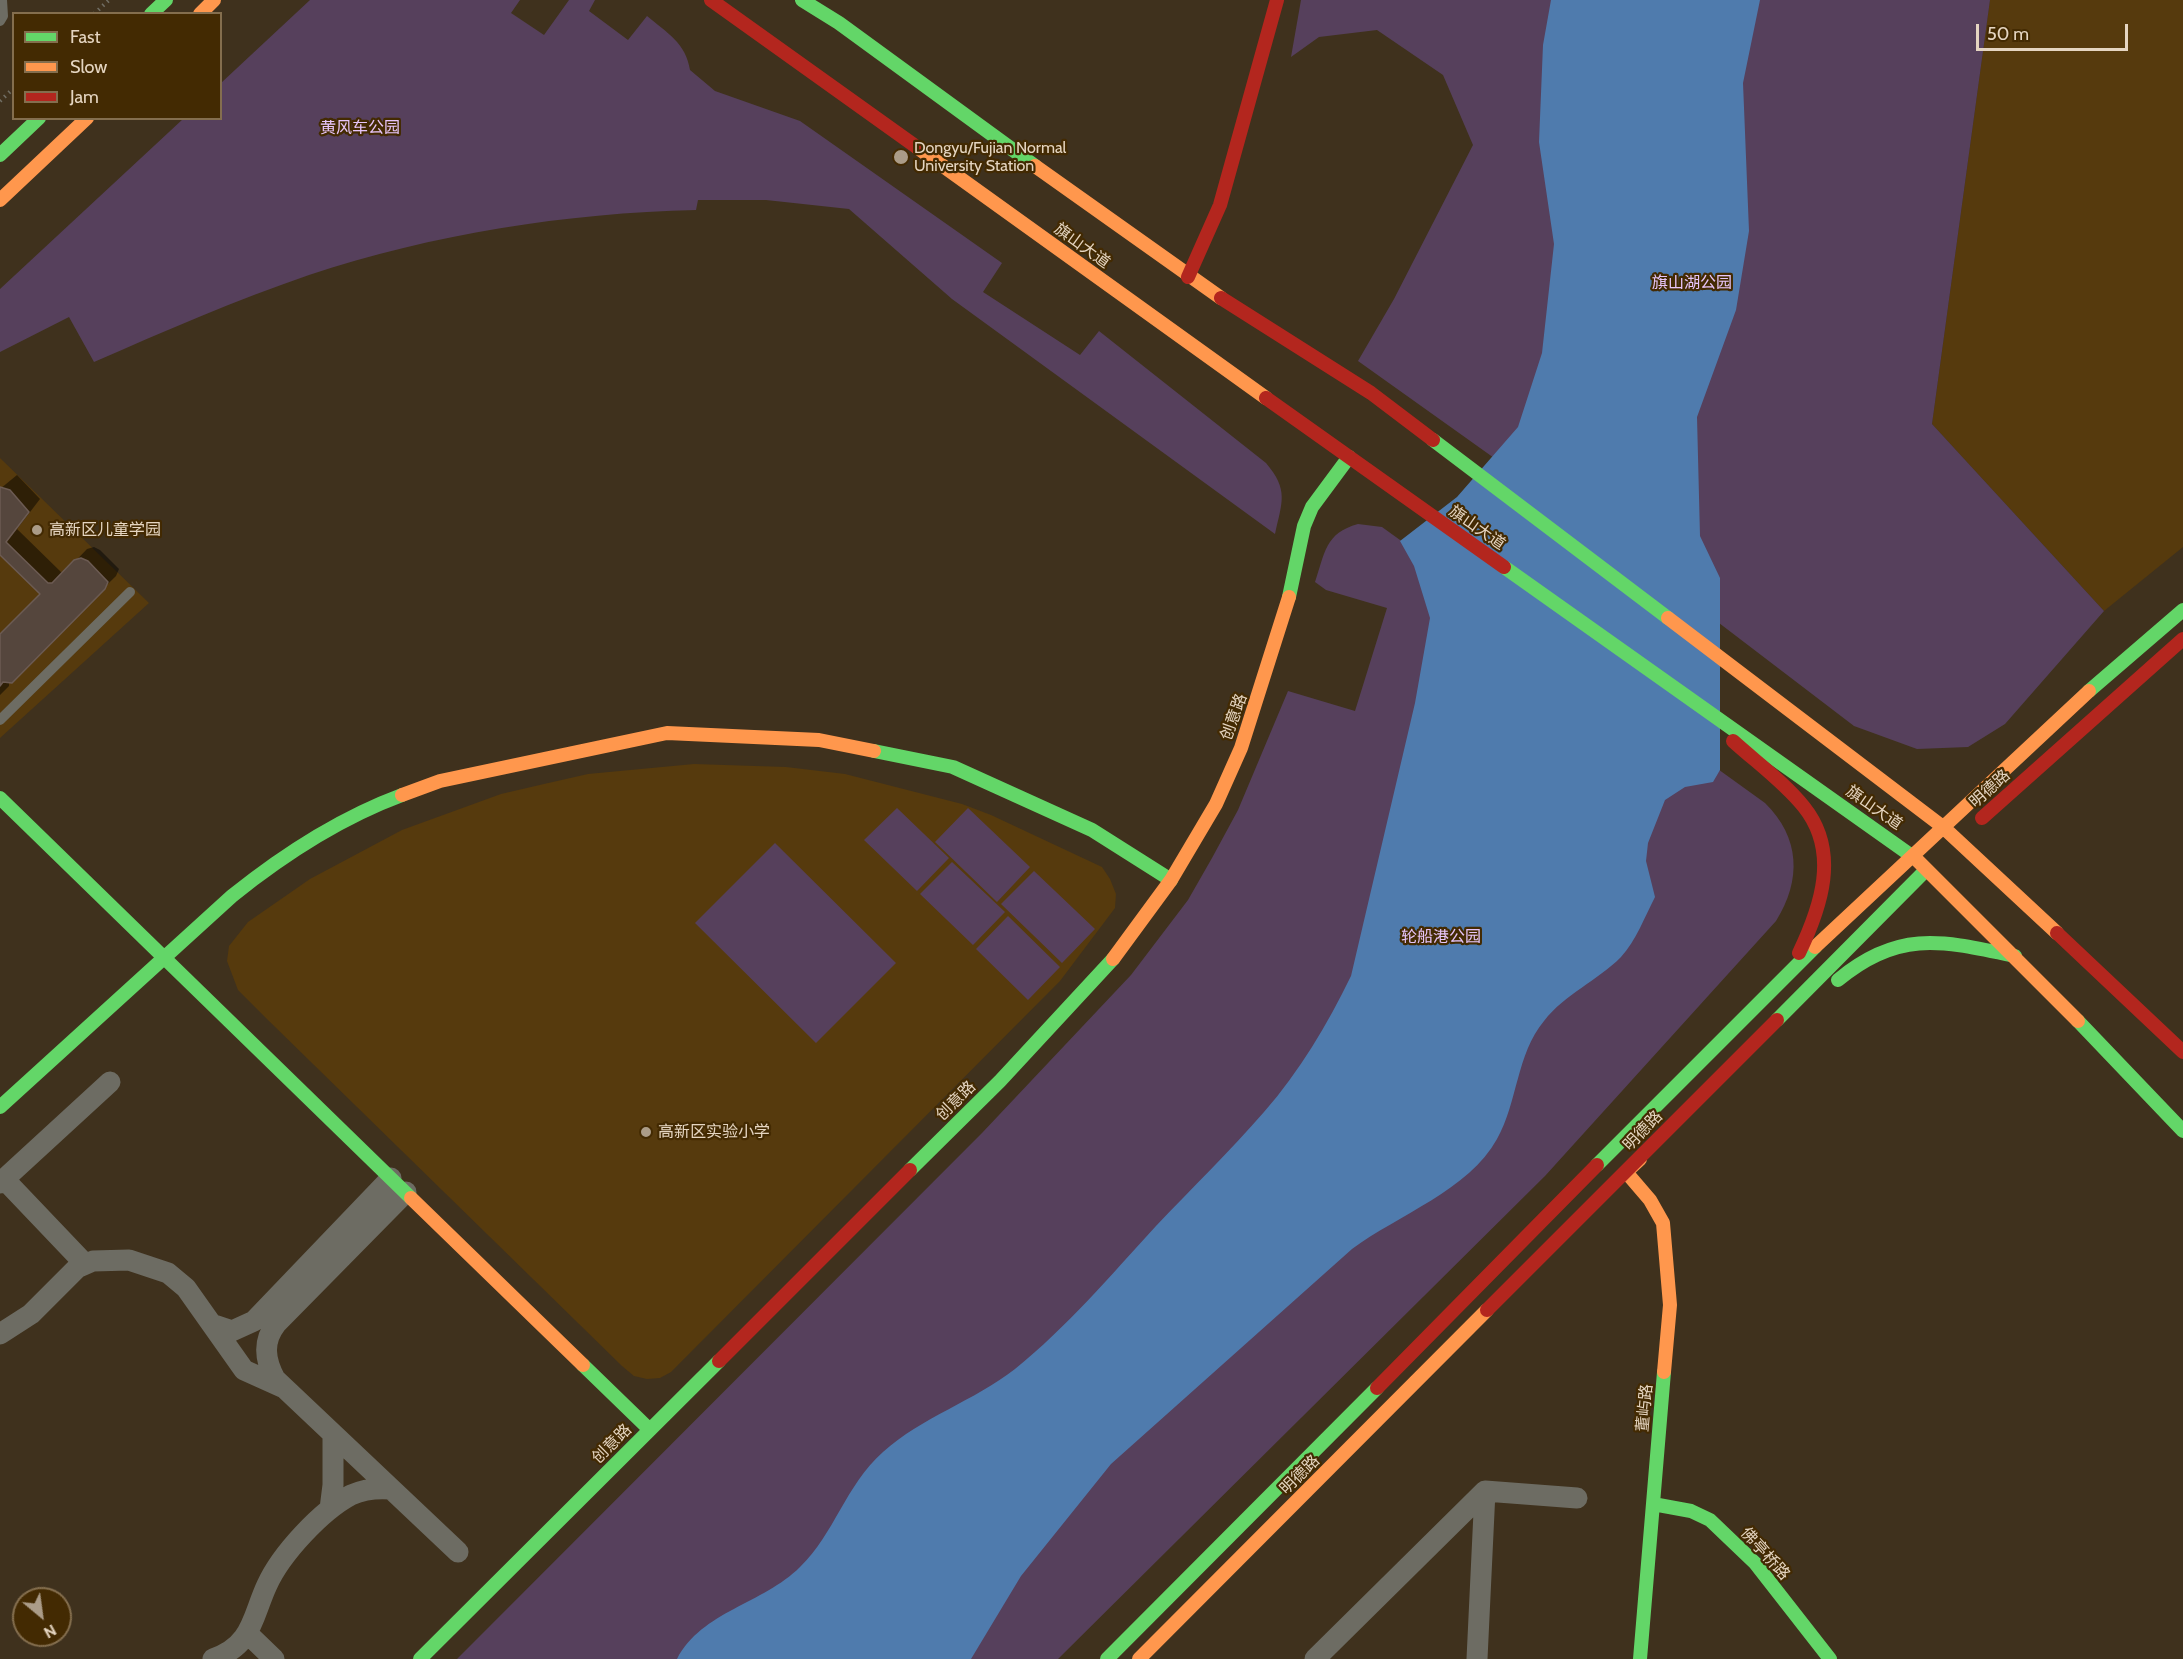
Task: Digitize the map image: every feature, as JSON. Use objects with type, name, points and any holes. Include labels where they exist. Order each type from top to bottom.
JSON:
[{"type":"main road","points":[[154,12],[166,0]]},
{"type":"main road","points":[[202,12],[214,0]]},
{"type":"main road","name":"旗山大道","points":[[711,0],[1349,458],[1930,866],[2183,1131]]},
{"type":"main road","name":"旗山大道","points":[[802,0],[839,23],[1188,277],[1371,393],[1943,827],[1962,836],[2183,1052]]},
{"type":"main road","points":[[1188,277],[1220,205],[1277,0]]},
{"type":"main road","points":[[0,155],[37,120]]},
{"type":"main road","points":[[0,200],[85,120]]},
{"type":"main road","name":"创意路","points":[[420,1659],[1061,1018],[1106,968],[1172,880],[1216,804],[1252,721],[1286,612],[1298,547],[1312,507],[1349,458]]},
{"type":"main road","name":"明德路","points":[[1107,1659],[1789,972],[2088,692],[2183,610]]},
{"type":"main road","name":"明德路","points":[[1962,836],[2183,639]]},
{"type":"main road","points":[[1686,695],[1766,774],[1804,807],[1819,835],[1826,874],[1821,899],[1816,918],[1789,972]]},
{"type":"main road","points":[[0,1107],[162,958],[261,873],[324,832],[397,796],[440,781],[667,733],[819,740],[953,767],[1092,830],[1172,880]]},
{"type":"main road","points":[[0,798],[650,1430]]},
{"type":"main road","name":"明德路","points":[[1139,1659],[1930,866]]},
{"type":"main road","points":[[1828,990],[1861,960],[1893,946],[1938,942],[2014,956]]},
{"type":"main road","points":[[1626,1172],[1776,1041]]},
{"type":"main road","name":"董屿路","points":[[1626,1172],[1650,1200],[1663,1223],[1668,1259],[1670,1305],[1640,1659]]},
{"type":"main road","name":"佛亭桥路","points":[[1653,1504],[1691,1511],[1710,1520],[1755,1563],[1830,1659]]},
{"type":"street","points":[[85,1264],[2,1181],[110,1082]]},
{"type":"street","points":[[214,1325],[232,1331],[254,1322],[398,1185]]},
{"type":"street","points":[[398,1185],[269,1332],[266,1351],[275,1379],[284,1389],[458,1552]]},
{"type":"street","points":[[0,1334],[31,1314],[69,1275],[85,1264],[110,1258],[129,1260],[168,1273],[186,1288],[244,1371],[284,1389]]},
{"type":"street","points":[[330,1509],[333,1485],[333,1434]]},
{"type":"street","points":[[229,1656],[258,1615],[266,1586],[291,1548],[330,1509],[353,1494],[378,1488],[391,1489]]},
{"type":"street","points":[[1477,1659],[1485,1491]]},
{"type":"street","points":[[1315,1659],[1485,1491],[1577,1498]]},
{"type":"street","points":[[247,1633],[274,1659]]},
{"type":"lane","points":[[0,21],[4,7],[2,0]]},
{"type":"lane","points":[[0,720],[130,592]]},
{"type":"path","points":[[96,12],[108,0]]},
{"type":"path","points":[[0,101],[12,90]]},
{"type":"shaded area","points":[[1990,0],[2183,0],[2183,547],[2104,611],[1932,424]]},
{"type":"shaded area","name":"高新区儿童学园","points":[[0,458],[149,603],[0,738]]},
{"type":"shaded area","name":"高新区实验小学","points":[[694,764],[786,767],[845,774],[962,804],[991,815],[1102,867],[1116,894],[1115,908],[1060,981],[671,1372],[660,1378],[647,1379],[634,1376],[622,1366],[269,1021],[238,990],[227,961],[229,946],[248,922],[310,879],[402,830],[501,794],[588,774]]},
{"type":"green space","name":"黄风车公园","points":[[310,0],[520,0],[511,13],[544,35],[569,0],[595,0],[589,11],[628,40],[647,16],[674,39],[684,53],[690,70],[715,91],[800,121],[1002,263],[983,292],[1080,355],[1099,331],[1266,463],[1281,489],[1281,505],[1275,534],[952,299],[849,209],[766,200],[698,200],[696,210],[598,216],[500,228],[404,248],[309,275],[228,305],[94,362],[69,317],[0,352],[0,289],[182,120],[222,120],[222,82]]},
{"type":"green space","name":"旗山湖公园","points":[[1301,0],[1990,0],[1932,424],[2104,611],[2005,724],[1968,747],[1917,749],[1854,726],[1626,552],[1358,361],[1394,299],[1473,145],[1443,75],[1377,30],[1319,37],[1291,57]]},
{"type":"green space","name":"轮船港公园","points":[[1358,524],[1382,527],[1765,803],[1777,816],[1785,830],[1791,844],[1793,859],[1790,890],[1776,921],[1545,1176],[1058,1659],[457,1659],[982,1133],[1131,975],[1188,900],[1212,858],[1238,810],[1288,691],[1355,711],[1387,608],[1326,590],[1315,582],[1324,553],[1333,539],[1347,528]]},
{"type":"green space","points":[[897,808],[949,858],[917,891],[864,840]]},
{"type":"green space","points":[[968,808],[1030,867],[997,902],[935,842]]},
{"type":"green space","points":[[775,843],[896,963],[816,1043],[695,923]]},
{"type":"green space","points":[[952,862],[1005,912],[973,945],[920,894]]},
{"type":"green space","points":[[1034,871],[1095,929],[1062,963],[1001,904]]},
{"type":"green space","points":[[1008,916],[1060,967],[1028,1000],[976,949]]},
{"type":"water","points":[[1551,0],[1760,0],[1743,83],[1749,231],[1736,310],[1697,417],[1700,536],[1720,578],[1720,770],[1713,782],[1685,787],[1665,800],[1648,843],[1646,861],[1655,897],[1640,928],[1621,957],[1552,1011],[1535,1034],[1522,1064],[1504,1125],[1485,1157],[1451,1187],[1352,1249],[1111,1464],[1021,1576],[971,1659],[677,1659],[688,1643],[702,1630],[785,1580],[800,1567],[812,1554],[859,1480],[883,1452],[914,1429],[983,1391],[1015,1369],[1071,1318],[1264,1112],[1312,1047],[1342,994],[1351,976],[1415,703],[1430,618],[1414,566],[1400,541],[1457,497],[1518,427],[1542,353],[1554,244],[1539,142],[1543,45]]},
{"type":"building","points":[[0,487],[10,490],[29,512],[6,542],[48,583],[52,583],[74,560],[81,558],[88,561],[108,582],[105,589],[12,683],[3,682],[0,686],[0,634],[40,594],[0,555]]},
{"type":"traffic: fast","points":[[153,12],[166,0]]},
{"type":"traffic: fast","points":[[802,0],[839,23],[1035,166]]},
{"type":"traffic: fast","points":[[0,155],[37,120]]},
{"type":"traffic: fast","points":[[1433,440],[1668,618]]},
{"type":"traffic: fast","points":[[1289,597],[1304,526],[1312,507],[1349,457]]},
{"type":"traffic: fast","points":[[1504,567],[1916,859]]},
{"type":"traffic: fast","points":[[2089,691],[2183,610]]},
{"type":"traffic: fast","points":[[874,751],[953,767],[1092,830],[1171,880]]},
{"type":"traffic: fast","points":[[0,1107],[251,881],[334,826],[402,795]]},
{"type":"traffic: fast","points":[[0,798],[411,1198]]},
{"type":"traffic: fast","points":[[1777,1020],[1923,873]]},
{"type":"traffic: fast","points":[[1838,980],[1860,964],[1881,953],[1902,946],[1922,943],[1966,946],[2015,956]]},
{"type":"traffic: fast","points":[[1597,1165],[1815,947]]},
{"type":"traffic: fast","points":[[910,1170],[1000,1081],[1113,959]]},
{"type":"traffic: fast","points":[[2078,1021],[2183,1131]]},
{"type":"traffic: fast","points":[[420,1659],[719,1361]]},
{"type":"traffic: fast","points":[[583,1365],[650,1430]]},
{"type":"traffic: fast","points":[[1640,1659],[1664,1372]]},
{"type":"traffic: fast","points":[[1107,1659],[1377,1388]]},
{"type":"traffic: fast","points":[[1653,1504],[1691,1511],[1710,1520],[1755,1563],[1830,1659]]},
{"type":"traffic: slow","points":[[202,12],[214,0]]},
{"type":"traffic: slow","points":[[0,200],[85,120]]},
{"type":"traffic: slow","points":[[918,148],[1266,398]]},
{"type":"traffic: slow","points":[[1035,166],[1221,298]]},
{"type":"traffic: slow","points":[[1113,959],[1171,880],[1216,804],[1241,748],[1289,597]]},
{"type":"traffic: slow","points":[[1668,618],[1943,827],[2057,933]]},
{"type":"traffic: slow","points":[[1815,947],[2089,691]]},
{"type":"traffic: slow","points":[[402,795],[440,781],[667,733],[819,740],[874,751]]},
{"type":"traffic: slow","points":[[1916,859],[2078,1021]]},
{"type":"traffic: slow","points":[[1640,1159],[1626,1172],[1650,1200],[1663,1223],[1670,1305],[1664,1372]]},
{"type":"traffic: slow","points":[[411,1198],[583,1365]]},
{"type":"traffic: slow","points":[[1139,1659],[1487,1310]]},
{"type":"traffic: jam","points":[[711,0],[918,148]]},
{"type":"traffic: jam","points":[[1188,277],[1220,205],[1277,0]]},
{"type":"traffic: jam","points":[[1221,298],[1371,393],[1433,440]]},
{"type":"traffic: jam","points":[[1266,398],[1504,567]]},
{"type":"traffic: jam","points":[[1982,818],[2183,639]]},
{"type":"traffic: jam","points":[[1733,741],[1779,781],[1804,807],[1815,824],[1822,842],[1824,861],[1820,898],[1799,953]]},
{"type":"traffic: jam","points":[[2057,933],[2183,1052]]},
{"type":"traffic: jam","points":[[1487,1310],[1777,1020]]},
{"type":"traffic: jam","points":[[1377,1388],[1597,1165]]},
{"type":"traffic: jam","points":[[719,1361],[910,1170]]},
{"type":"place","name":"Dongyu/Fujian Normal University Station","points":[[901,157]]},
{"type":"place","name":"高新区儿童学园","points":[[37,530]]},
{"type":"place","name":"高新区实验小学","points":[[646,1132]]}]
